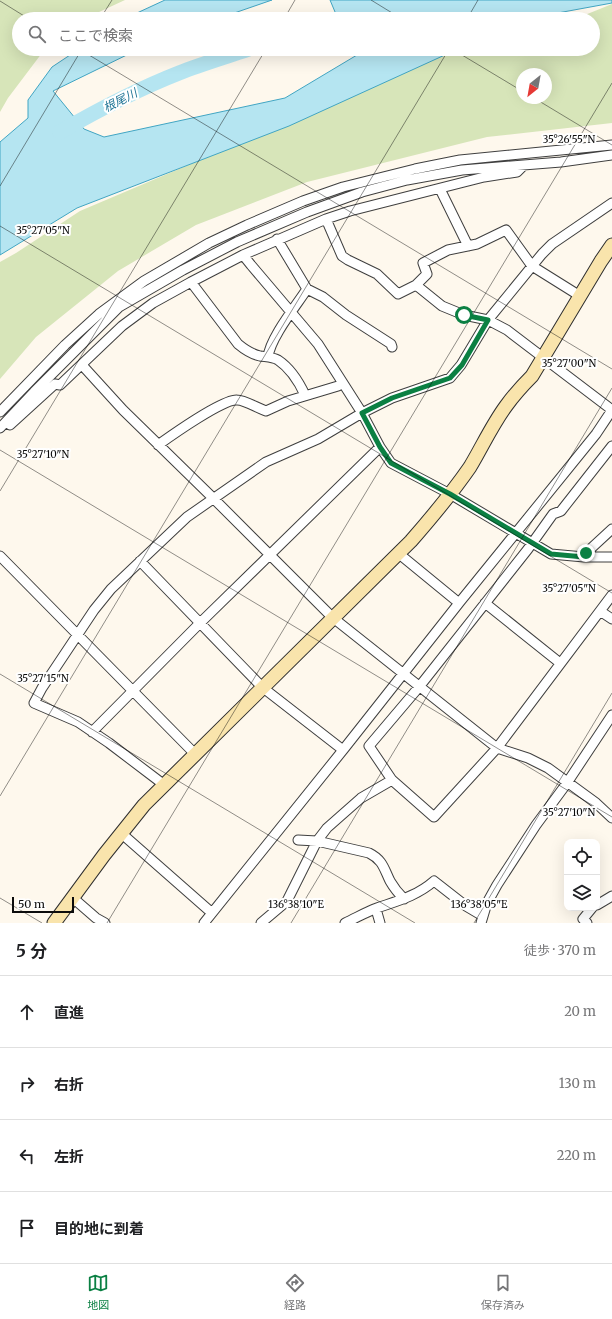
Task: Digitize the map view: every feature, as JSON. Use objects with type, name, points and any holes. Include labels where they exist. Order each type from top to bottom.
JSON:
[{"type":"street","points":[[0,412],[60,350],[99,314],[149,277],[208,243],[247,225],[342,187],[415,169],[460,160],[612,145]]},
{"type":"street","points":[[0,429],[34,392],[119,307],[183,270],[236,242],[307,212],[362,192],[407,180],[462,170],[560,162],[612,155]]},
{"type":"street","points":[[0,429],[6,428],[55,384],[60,385],[122,326],[153,303],[243,255],[277,239],[350,211],[484,177],[517,172],[524,165]]},
{"type":"street","points":[[440,189],[468,246]]},
{"type":"street","points":[[163,784],[78,722],[34,703],[42,688],[98,605],[111,589],[188,517],[266,462],[318,439],[362,413],[392,398],[450,378],[462,365],[488,320],[552,244],[612,203]]},
{"type":"street","points":[[326,219],[342,256],[378,274],[398,294],[416,285],[427,274],[423,263],[448,250],[477,244],[506,230],[532,266],[580,296]]},
{"type":"street","points":[[277,239],[308,289],[391,344],[392,347]]},
{"type":"street","points":[[54,923],[121,833],[163,784],[410,541],[450,494],[470,466],[505,407],[518,390],[532,376],[612,244]]},
{"type":"street","points":[[243,255],[318,344],[362,413],[380,447],[391,463],[450,494],[551,554],[612,559]]},
{"type":"street","points":[[191,282],[238,344],[246,350],[258,355],[277,360],[286,367],[300,383],[305,395]]},
{"type":"street","points":[[204,923],[596,434],[612,410],[507,330],[488,320],[464,315],[442,306],[416,285]]},
{"type":"street","points":[[268,357],[269,349],[291,312],[308,289]]},
{"type":"street","points":[[82,365],[123,410],[214,498],[332,618],[497,748],[528,758],[548,768],[596,803],[612,818]]},
{"type":"street","points":[[158,445],[192,422],[229,400],[239,399],[266,411],[305,395],[338,386],[343,383]]},
{"type":"street","points":[[612,446],[560,510],[553,514],[419,687],[369,746],[392,780],[434,817],[497,748],[612,595]]},
{"type":"street","points":[[92,732],[132,690],[380,447]]},
{"type":"street","points":[[584,557],[586,553],[612,529]]},
{"type":"street","points":[[398,553],[459,603]]},
{"type":"street","points":[[0,556],[195,754]]},
{"type":"street","points":[[140,561],[262,687],[343,750]]},
{"type":"street","points":[[485,603],[560,663]]},
{"type":"street","points":[[600,611],[612,619]]},
{"type":"street","points":[[345,923],[376,909],[404,900],[426,888],[434,881],[482,919],[487,903],[497,885],[536,825],[567,783],[612,715]]},
{"type":"street","points":[[261,923],[287,901],[317,841],[327,828],[361,798],[392,780]]},
{"type":"street","points":[[121,833],[212,913]]},
{"type":"street","points":[[298,840],[317,841],[369,853],[377,857],[391,883],[404,900]]},
{"type":"street","points":[[600,902],[612,896]]},
{"type":"street","points":[[73,898],[96,918],[105,923]]},
{"type":"street","points":[[376,909],[380,923]]},
{"type":"street","points":[[587,923],[583,919],[590,911]]},
{"type":"green space","points":[[0,0],[125,0],[99,12],[12,12],[12,56],[40,56],[8,98],[0,112]]},
{"type":"green space","points":[[612,4],[612,123],[487,137],[307,182],[196,225],[118,271],[36,337],[0,379],[0,262],[80,211],[280,126],[423,56],[600,56],[600,12],[592,12]]},
{"type":"water","points":[[165,0],[272,0],[237,12],[139,12]]},
{"type":"water","points":[[330,0],[612,0],[612,3],[563,12],[335,12]]},
{"type":"water","points":[[68,56],[125,56],[53,91],[84,129],[104,137],[285,98],[355,56],[443,56],[289,126],[77,208],[0,255],[0,142],[28,118],[28,100],[52,67]]},
{"type":"waterway","name":"根尾川","points":[[60,132],[148,86],[229,56]]},
{"type":"route","points":[[464,315],[488,320],[462,365],[450,378],[392,398],[362,413],[380,447],[391,463],[450,494],[551,554],[584,557],[586,553]]}]
